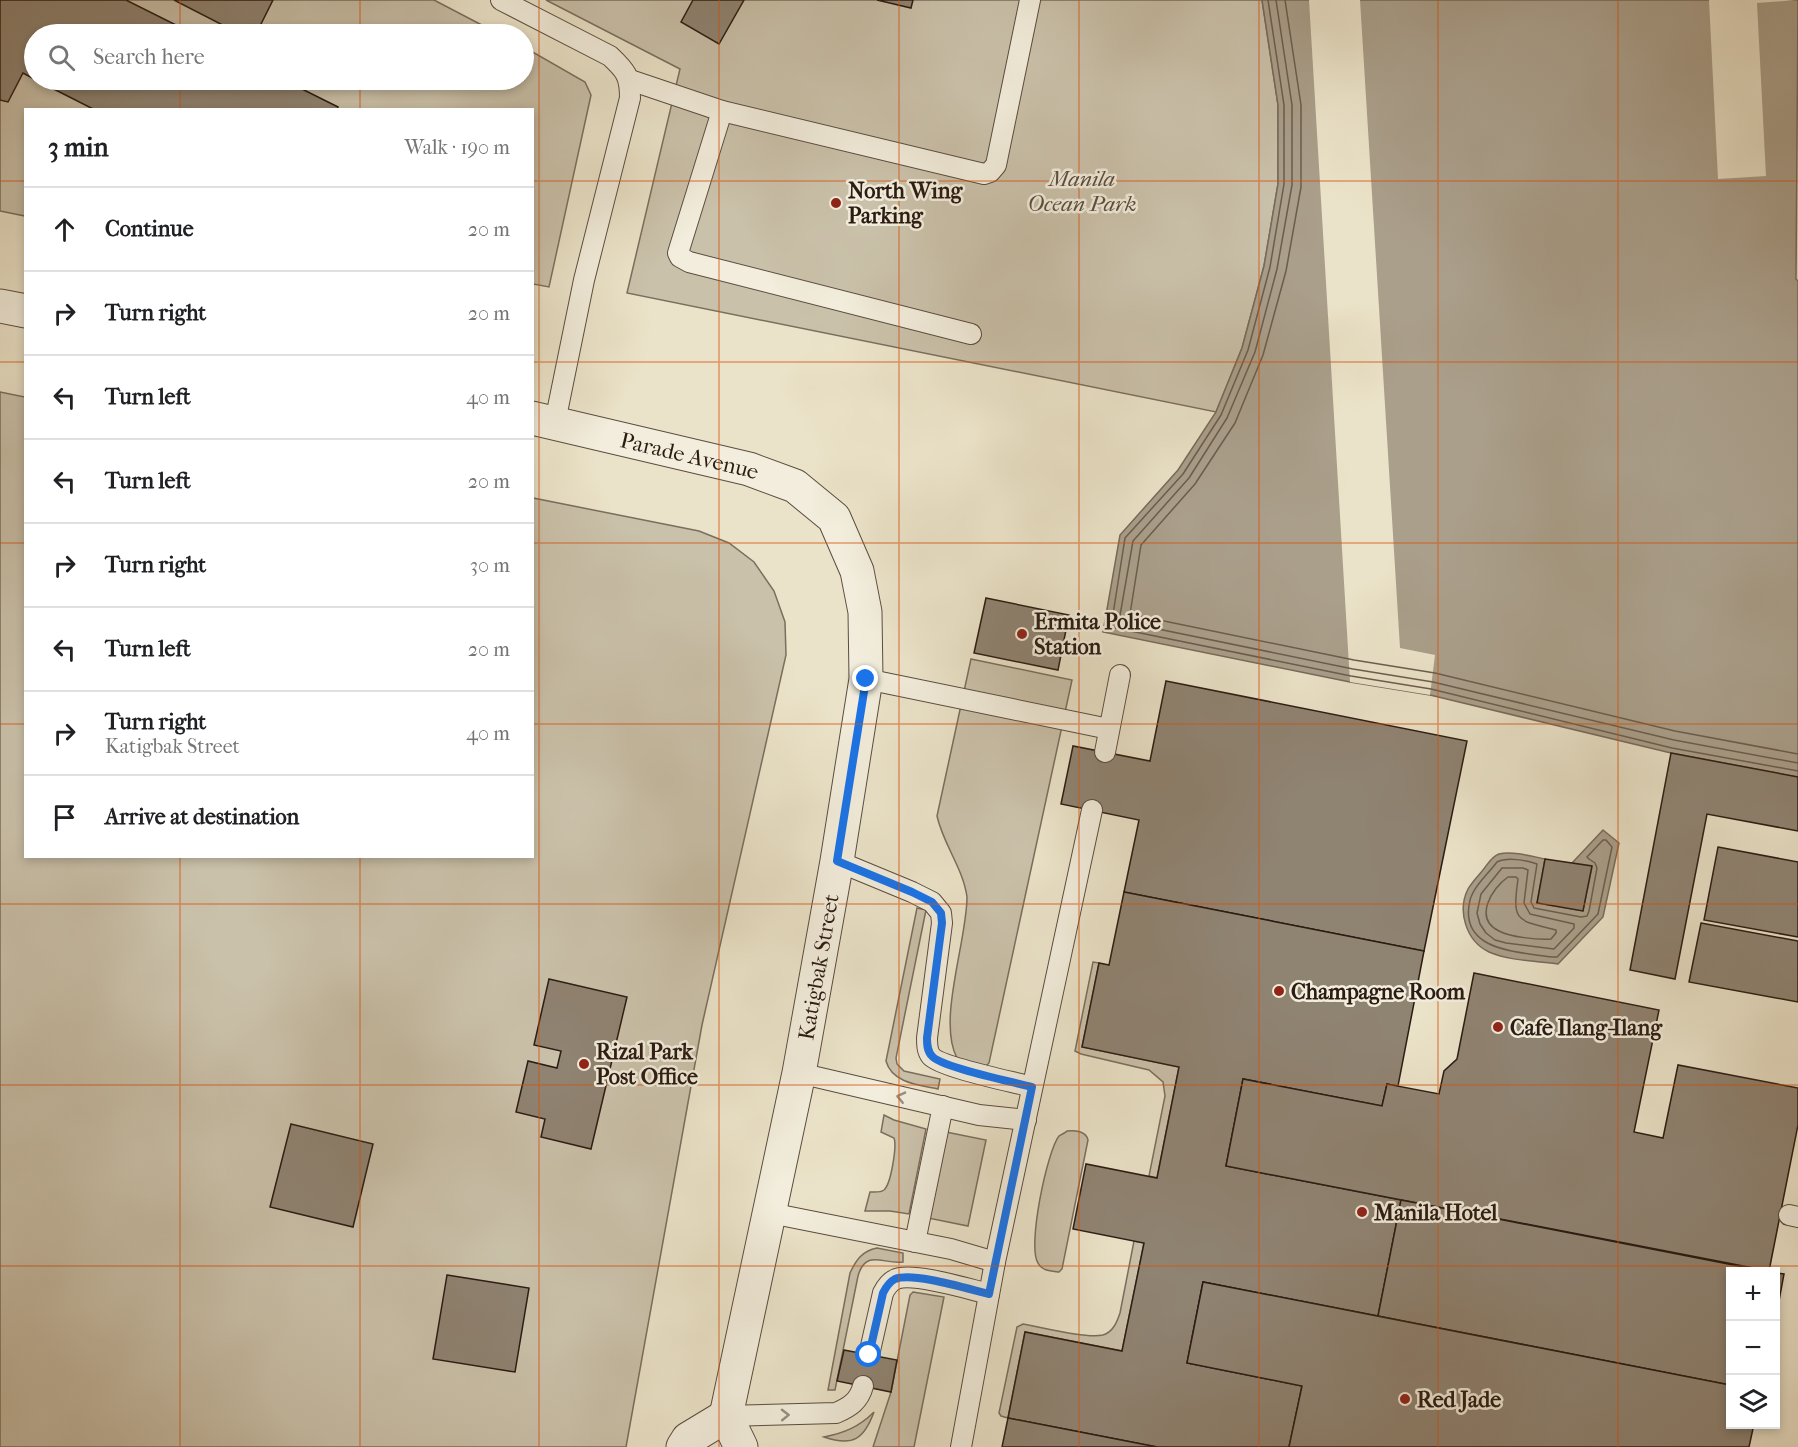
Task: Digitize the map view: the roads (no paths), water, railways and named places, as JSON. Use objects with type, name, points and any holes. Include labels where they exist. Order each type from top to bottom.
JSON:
[{"type":"street","points":[[0,306],[24,311]]},
{"type":"street","name":"Parade Avenue","points":[[544,420],[749,469],[795,486],[834,518]]},
{"type":"street","name":"Katigbak Street","points":[[726,1416],[799,1073],[837,861],[866,679],[865,612],[857,571],[834,518]]},
{"type":"street","points":[[683,1447],[688,1439],[726,1416],[741,1447]]},
{"type":"lane","points":[[501,0],[610,56],[622,67],[630,80],[630,98],[584,280],[544,420]]},
{"type":"lane","points":[[630,80],[722,111],[977,173],[990,172],[996,165],[1030,0]]},
{"type":"lane","points":[[722,111],[678,253],[680,257],[689,262],[971,334]]},
{"type":"lane","points":[[1105,752],[1120,675]]},
{"type":"lane","points":[[866,679],[1109,729]]},
{"type":"lane","points":[[961,1447],[995,1262],[1092,810]]},
{"type":"lane","points":[[837,861],[932,902],[941,913],[942,923],[927,1038],[931,1056],[938,1062],[952,1067],[1032,1087]]},
{"type":"lane","points":[[799,1073],[979,1115],[1026,1120]]},
{"type":"lane","points":[[915,1242],[943,1106]]},
{"type":"lane","points":[[770,1213],[951,1249],[995,1262]]},
{"type":"lane","points":[[869,1355],[883,1293],[887,1285],[894,1280],[908,1277],[989,1294]]},
{"type":"lane","points":[[726,1416],[836,1413],[850,1407],[861,1395],[863,1386]]},
{"type":"water","points":[[1262,0],[1798,0],[1796,279],[1798,281],[1798,777],[1671,753],[1430,695],[1350,682],[1103,632],[1120,535],[1178,470],[1216,412],[1242,348],[1264,266],[1278,184],[1278,105]]},
{"type":"water","points":[[1603,830],[1619,843],[1603,917],[1558,964],[1497,955],[1474,941],[1464,916],[1465,898],[1471,884],[1494,857],[1510,853],[1545,859],[1537,903],[1583,911],[1592,867],[1572,863]]},
{"type":"place","name":"North Wing Parking","points":[[836,203]]},
{"type":"place","name":"Ermita Police Station","points":[[1022,634]]},
{"type":"place","name":"Champagne Room","points":[[1279,991]]},
{"type":"place","name":"Cafe Ilang-Ilang","points":[[1498,1027]]},
{"type":"place","name":"Rizal Park Post Office","points":[[584,1064]]},
{"type":"place","name":"Manila Hotel","points":[[1362,1212]]},
{"type":"place","name":"Red Jade","points":[[1405,1399]]},
{"type":"park label","name":"Manila Ocean Park","points":[[1082,190]]}]
